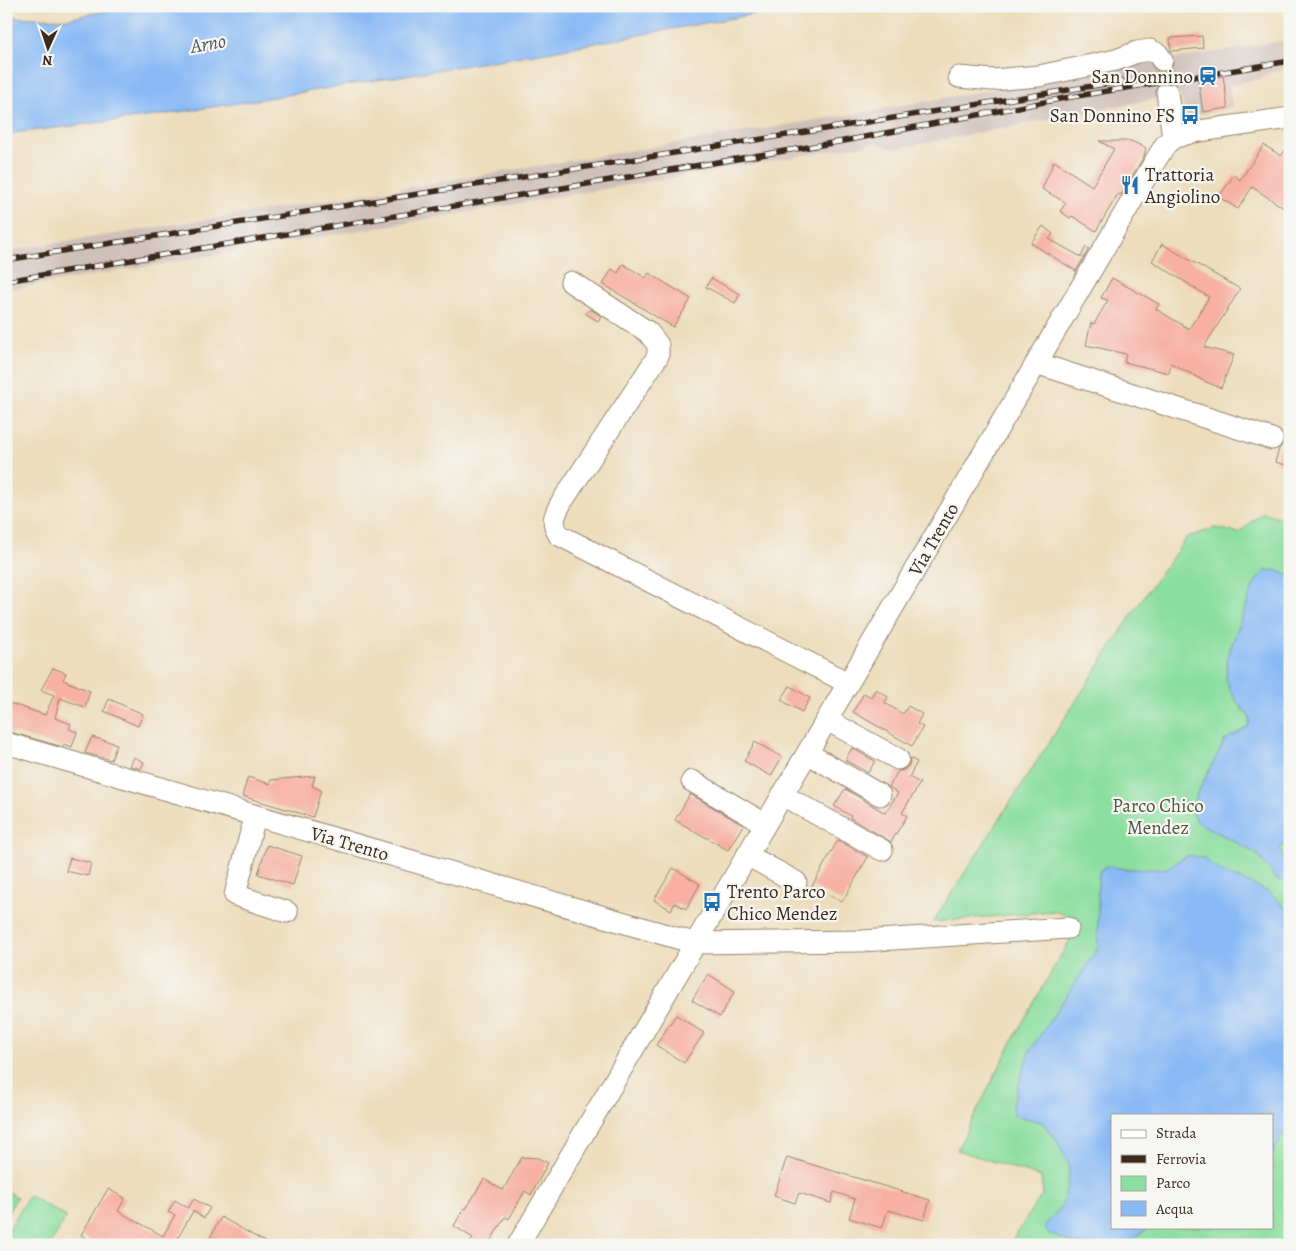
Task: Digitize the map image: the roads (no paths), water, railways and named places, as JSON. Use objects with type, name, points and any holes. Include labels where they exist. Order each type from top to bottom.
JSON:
[{"type":"street","points":[[959,77],[993,80],[1039,76],[1116,60],[1137,52],[1150,50],[1158,54],[1162,60]]},
{"type":"street","points":[[1167,92],[1173,138],[1193,132],[1290,118]]},
{"type":"street","name":"Via Trento","points":[[518,1245],[1157,158],[1166,144],[1173,138]]},
{"type":"street","points":[[571,282],[648,332],[658,345],[658,356],[560,503],[554,516],[554,527],[559,535],[848,683]]},
{"type":"street","points":[[1036,363],[1272,439]]},
{"type":"street","points":[[828,716],[897,754]]},
{"type":"street","name":"Via Trento","points":[[6,742],[694,943]]},
{"type":"street","points":[[807,753],[880,795]]},
{"type":"street","points":[[692,781],[765,824]]},
{"type":"street","points":[[782,795],[882,850]]},
{"type":"street","points":[[255,816],[235,895],[287,912]]},
{"type":"street","points":[[747,855],[796,882]]},
{"type":"street","points":[[694,943],[881,940],[1068,928]]},
{"type":"water","name":"Arno","points":[[131,6],[798,6],[546,52],[244,102],[161,115],[6,134],[6,17],[66,19]]},
{"type":"water","points":[[1276,570],[1290,576],[1290,850],[1282,845],[1280,848],[1288,870],[1287,878],[1281,881],[1276,879],[1257,854],[1198,823],[1192,813],[1197,794],[1225,740],[1248,727],[1249,716],[1232,694],[1226,679],[1228,655],[1255,582],[1265,571]]},
{"type":"water","points":[[1188,855],[1203,858],[1222,872],[1269,892],[1290,912],[1290,1120],[1274,1151],[1274,1114],[1111,1114],[1111,1228],[1149,1228],[1132,1240],[1106,1245],[1074,1244],[1048,1233],[1044,1226],[1062,1206],[1068,1183],[1069,1165],[1057,1141],[1042,1122],[1015,1116],[1012,1107],[1028,1054],[1098,948],[1098,877],[1100,871],[1106,866],[1125,869],[1167,868]]},
{"type":"tunnel","points":[[1162,60],[1167,92]]},
{"type":"railway","points":[[6,281],[844,141],[1065,98],[1290,61]]},
{"type":"railway","points":[[6,260],[1124,81]]},
{"type":"place","name":"San Donnino","points":[[1208,76]]},
{"type":"place","name":"San Donnino FS","points":[[1190,115]]},
{"type":"place","name":"Trattoria Angiolino","points":[[1130,185]]},
{"type":"place","name":"Trento Parco Chico Mendez","points":[[712,902]]},
{"type":"park label","name":"Parco Chico Mendez","points":[[1158,816]]}]
